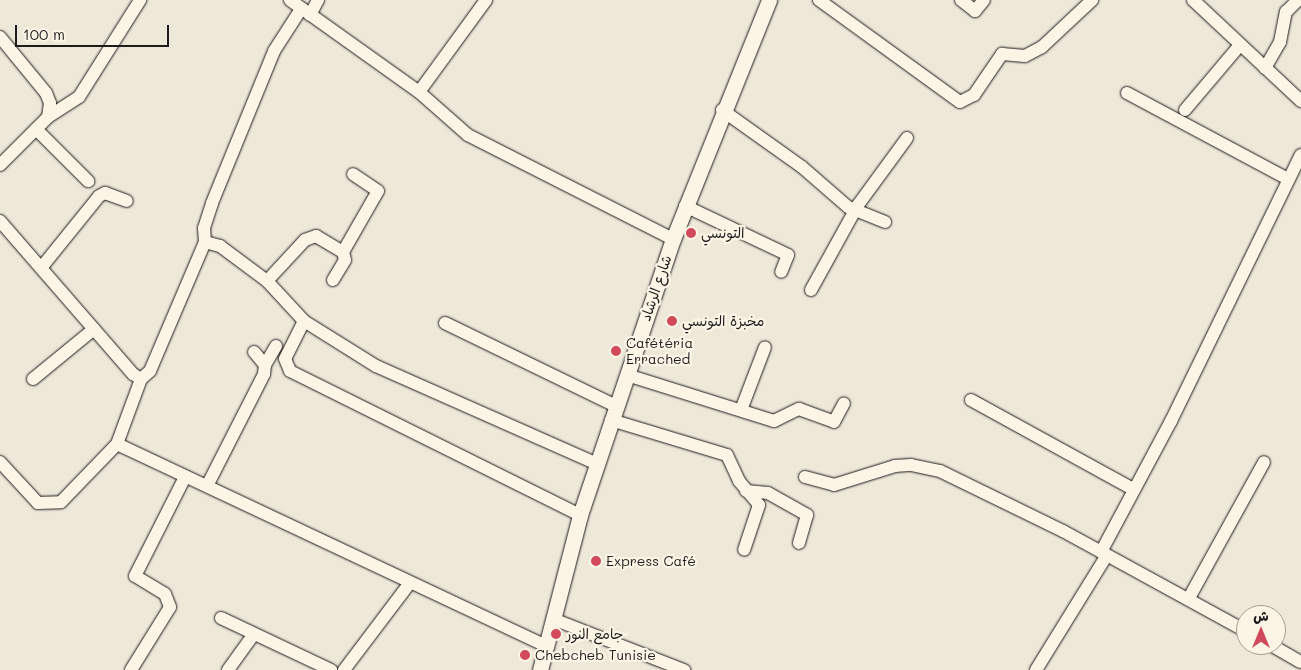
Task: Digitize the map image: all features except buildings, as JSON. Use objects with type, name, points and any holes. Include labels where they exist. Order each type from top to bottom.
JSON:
[{"type":"street","points":[[0,165],[48,116],[79,97],[140,0]]},
{"type":"street","points":[[290,0],[419,92],[468,135],[497,153],[673,239]]},
{"type":"street","points":[[0,462],[38,503],[61,502],[117,444],[141,379],[150,371],[205,242],[204,228],[212,203],[274,51],[305,12],[318,0]]},
{"type":"street","points":[[419,92],[486,0]]},
{"type":"street","name":"شارع الرشاد","points":[[540,670],[580,515],[626,375],[673,239],[722,110],[769,0]]},
{"type":"street","points":[[819,0],[960,102],[974,95],[1002,54],[1025,56],[1042,47],[1092,0]]},
{"type":"street","points":[[961,0],[974,11],[984,0]]},
{"type":"street","points":[[1193,0],[1301,101]]},
{"type":"street","points":[[1265,68],[1280,42],[1286,12],[1298,0]]},
{"type":"street","points":[[0,37],[46,93],[50,103],[48,116]]},
{"type":"street","points":[[1185,110],[1240,45]]},
{"type":"street","points":[[1127,93],[1288,179]]},
{"type":"street","points":[[722,110],[855,210],[885,222]]},
{"type":"street","points":[[36,129],[88,181]]},
{"type":"street","points":[[811,290],[855,210],[907,138]]},
{"type":"street","points":[[1036,670],[1104,554],[1133,489],[1240,283],[1301,155]]},
{"type":"street","points":[[333,280],[344,260],[343,252],[378,191],[353,174]]},
{"type":"street","points":[[40,268],[99,196],[105,193],[126,201]]},
{"type":"street","points":[[686,206],[788,255],[781,272]]},
{"type":"street","points":[[0,222],[94,329],[141,379]]},
{"type":"street","points":[[267,281],[305,240],[316,236],[343,252]]},
{"type":"street","points":[[205,242],[220,246],[267,281],[304,321],[376,366],[597,464]]},
{"type":"street","points":[[304,321],[284,359],[290,371],[580,515]]},
{"type":"street","points":[[445,323],[614,413],[727,455],[746,491],[759,505],[744,550]]},
{"type":"street","points":[[33,379],[94,329]]},
{"type":"street","points":[[207,486],[276,346]]},
{"type":"street","points":[[741,410],[765,347]]},
{"type":"street","points":[[254,352],[266,365]]},
{"type":"street","points":[[626,375],[774,420],[799,409],[834,422],[844,403]]},
{"type":"street","points":[[971,400],[1133,489]]},
{"type":"street","points":[[117,444],[409,584],[546,646]]},
{"type":"street","points":[[1189,598],[1264,462]]},
{"type":"street","points":[[805,477],[834,485],[895,466],[926,467],[1006,502],[1189,598],[1236,625]]},
{"type":"street","points":[[131,670],[170,607],[165,594],[135,576],[185,477]]},
{"type":"street","points":[[746,491],[768,493],[807,515],[799,543]]},
{"type":"street","points":[[344,670],[409,584]]},
{"type":"street","points":[[221,618],[331,670]]},
{"type":"street","points":[[553,619],[684,670]]},
{"type":"street","points":[[228,670],[254,634]]},
{"type":"street","points":[[1286,654],[1301,662]]},
{"type":"place","name":"التونسي","points":[[691,233]]},
{"type":"place","name":"مخبزة التونسي","points":[[672,321]]},
{"type":"place","name":"Cafétéria Errached","points":[[616,351]]},
{"type":"place","name":"Express Café","points":[[596,561]]},
{"type":"place","name":"جامع النور","points":[[556,634]]},
{"type":"place","name":"Chebcheb Tunisie","points":[[525,655]]}]
